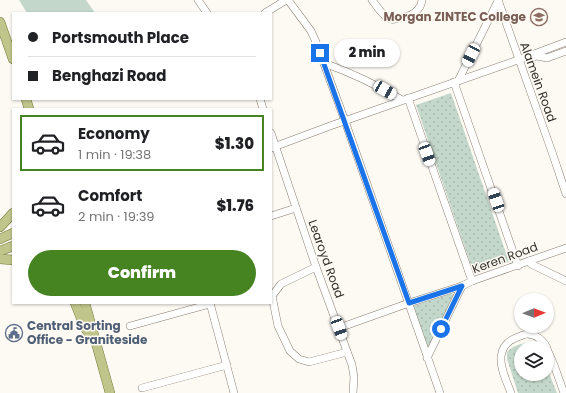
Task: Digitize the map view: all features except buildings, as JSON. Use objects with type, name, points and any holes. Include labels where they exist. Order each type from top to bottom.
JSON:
[{"type":"main road","points":[[0,22],[12,57]]},
{"type":"main road","points":[[0,227],[12,215]]},
{"type":"main road","points":[[0,239],[12,234]]},
{"type":"main road","points":[[0,251],[12,246]]},
{"type":"main road","points":[[0,259],[12,260]]},
{"type":"main road","points":[[75,304],[88,332],[96,342]]},
{"type":"main road","points":[[85,304],[110,393]]},
{"type":"street","points":[[198,0],[206,12]]},
{"type":"street","points":[[267,12],[287,0],[311,31],[345,120],[440,393]]},
{"type":"street","points":[[372,0],[383,14],[390,19],[394,19],[405,18],[416,12],[420,7],[422,0]]},
{"type":"street","points":[[498,0],[456,81],[518,266]]},
{"type":"street","name":"Alamein Road","points":[[498,0],[566,194]]},
{"type":"street","points":[[273,147],[566,42]]},
{"type":"street","points":[[518,60],[538,56],[547,58],[566,51]]},
{"type":"street","points":[[324,64],[345,71],[405,99],[472,281]]},
{"type":"street","name":"Learoyd Road","points":[[273,147],[347,352],[354,377],[353,393]]},
{"type":"street","points":[[272,216],[296,208]]},
{"type":"street","name":"Keren Road","points":[[339,328],[462,286],[472,281],[566,248]]},
{"type":"street","points":[[529,261],[532,264],[566,281]]},
{"type":"street","points":[[316,267],[281,284],[272,296],[278,326],[290,351],[299,359],[309,362],[347,352]]},
{"type":"street","points":[[428,358],[462,286]]},
{"type":"street","points":[[130,326],[210,304],[234,393]]},
{"type":"street","points":[[511,393],[503,370],[501,356],[506,344],[513,339],[528,334],[541,339],[542,341]]},
{"type":"street","points":[[142,388],[227,365]]},
{"type":"street","points":[[554,365],[564,393]]},
{"type":"green space","points":[[19,0],[86,0],[94,12],[26,12]]},
{"type":"green space","points":[[451,93],[509,262],[474,274],[416,105]]},
{"type":"green space","points":[[453,294],[453,298],[427,350],[413,306]]},
{"type":"green space","points":[[514,347],[514,381],[507,359],[507,352]]},
{"type":"green space","points":[[514,381],[552,381],[557,393],[518,393]]},
{"type":"place","name":"Morgan ZINTEC College","points":[[539,17]]},
{"type":"place","name":"Central Sorting Office - Graniteside","points":[[14,333]]},
{"type":"route","points":[[320,53],[409,303],[462,286],[441,329]]}]
